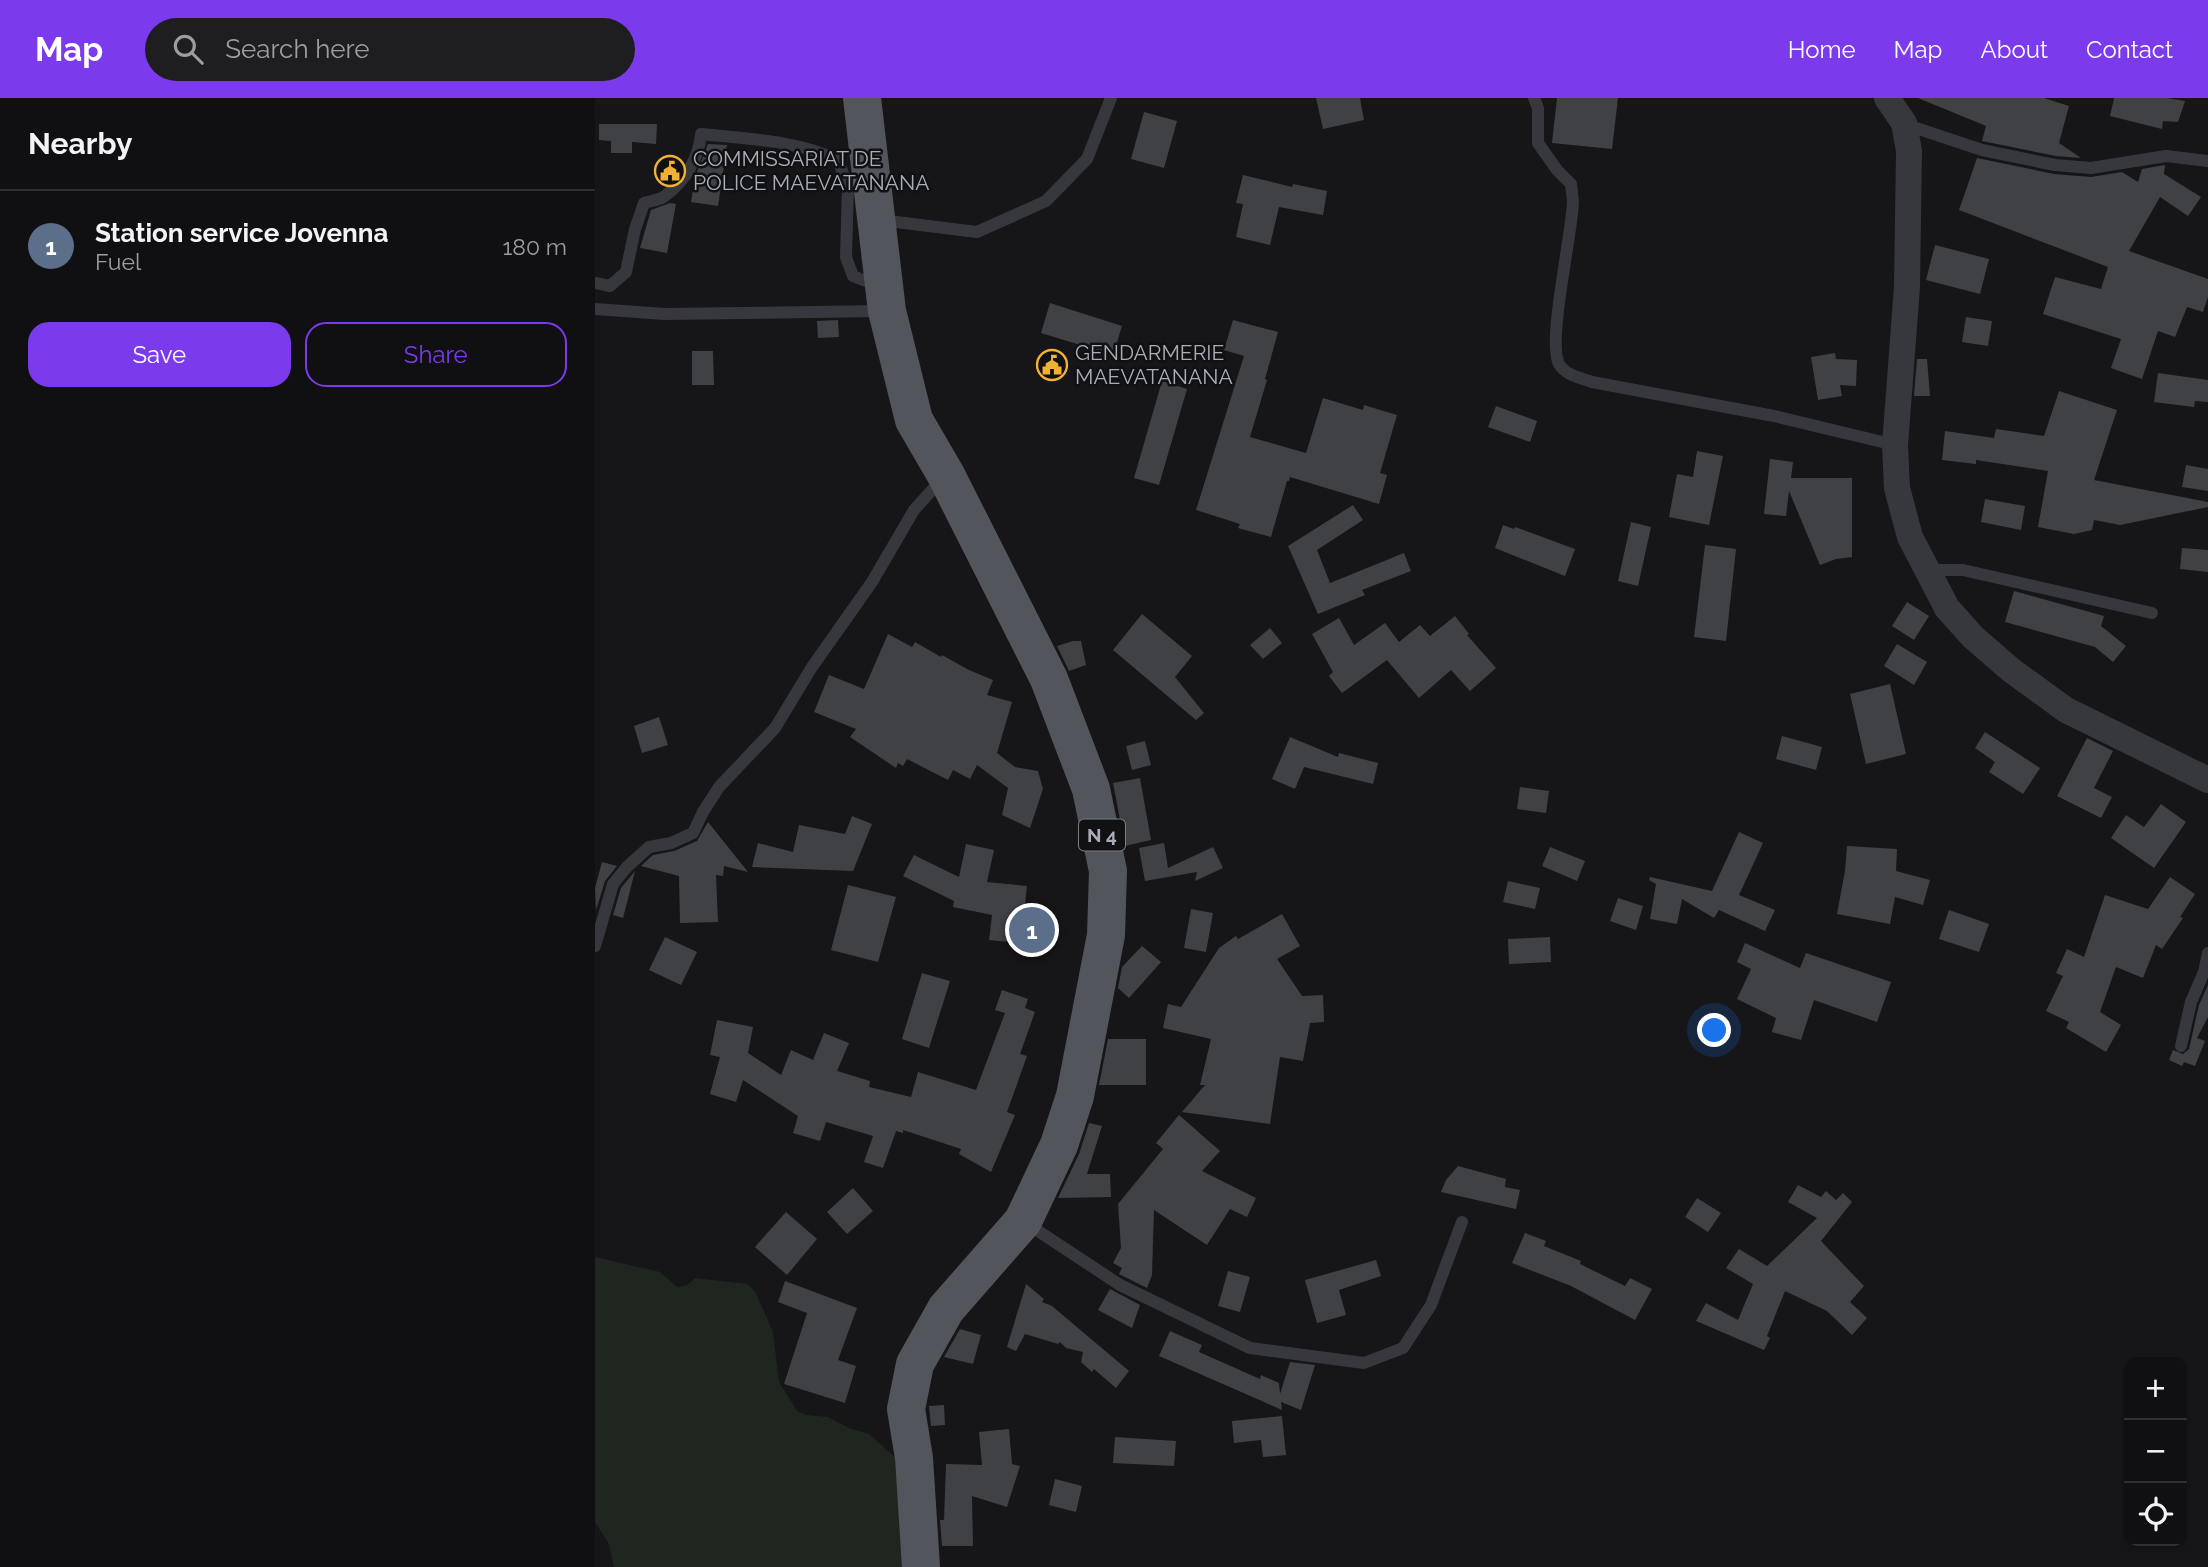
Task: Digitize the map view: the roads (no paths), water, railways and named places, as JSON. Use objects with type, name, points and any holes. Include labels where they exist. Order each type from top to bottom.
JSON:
[{"type":"main road","name":"N 4","points":[[862,98],[886,296],[914,420],[946,475],[1049,679],[1091,789],[1108,871],[1106,935],[1075,1096],[1059,1145],[1023,1221],[946,1309],[915,1364],[906,1409],[914,1458],[921,1567]]},
{"type":"street","points":[[1887,98],[1904,124],[1909,151],[1907,287],[1895,445],[1897,488],[1910,537],[1947,608],[2011,670],[2066,710],[2208,780]]},
{"type":"lane","points":[[876,219],[977,232],[1046,201],[1087,159],[1111,98]]},
{"type":"lane","points":[[1534,98],[1538,108],[1538,143],[1557,170],[1571,184],[1573,202],[1555,329],[1555,352],[1560,366],[1572,375],[1592,382],[1775,416],[1895,445]]},
{"type":"lane","points":[[1904,124],[1973,148],[2055,165],[2091,168],[2166,156],[2208,161]]},
{"type":"lane","points":[[595,283],[610,286],[626,272],[635,229],[644,204],[664,198],[689,170],[700,148],[701,134],[821,152],[838,160],[848,187],[846,257],[853,276],[868,282],[886,296]]},
{"type":"lane","points":[[595,309],[664,314],[886,296]]},
{"type":"lane","points":[[595,946],[613,884],[649,847],[671,843],[693,833],[719,787],[775,727],[812,667],[872,582],[914,510],[946,475]]},
{"type":"lane","points":[[1927,570],[1962,570],[2152,612]]},
{"type":"lane","points":[[2181,1046],[2191,1002],[2204,972],[2208,953]]},
{"type":"lane","points":[[1023,1221],[1120,1285],[1250,1348],[1364,1363],[1403,1348],[1431,1305],[1462,1223]]},
{"type":"place","name":"COMMISSARIAT DE POLICE MAEVATANANA","points":[[670,171]]},
{"type":"place","name":"GENDARMERIE MAEVATANANA","points":[[1052,365]]},
{"type":"place","name":"Station service Jovenna","points":[[1032,930]]}]
